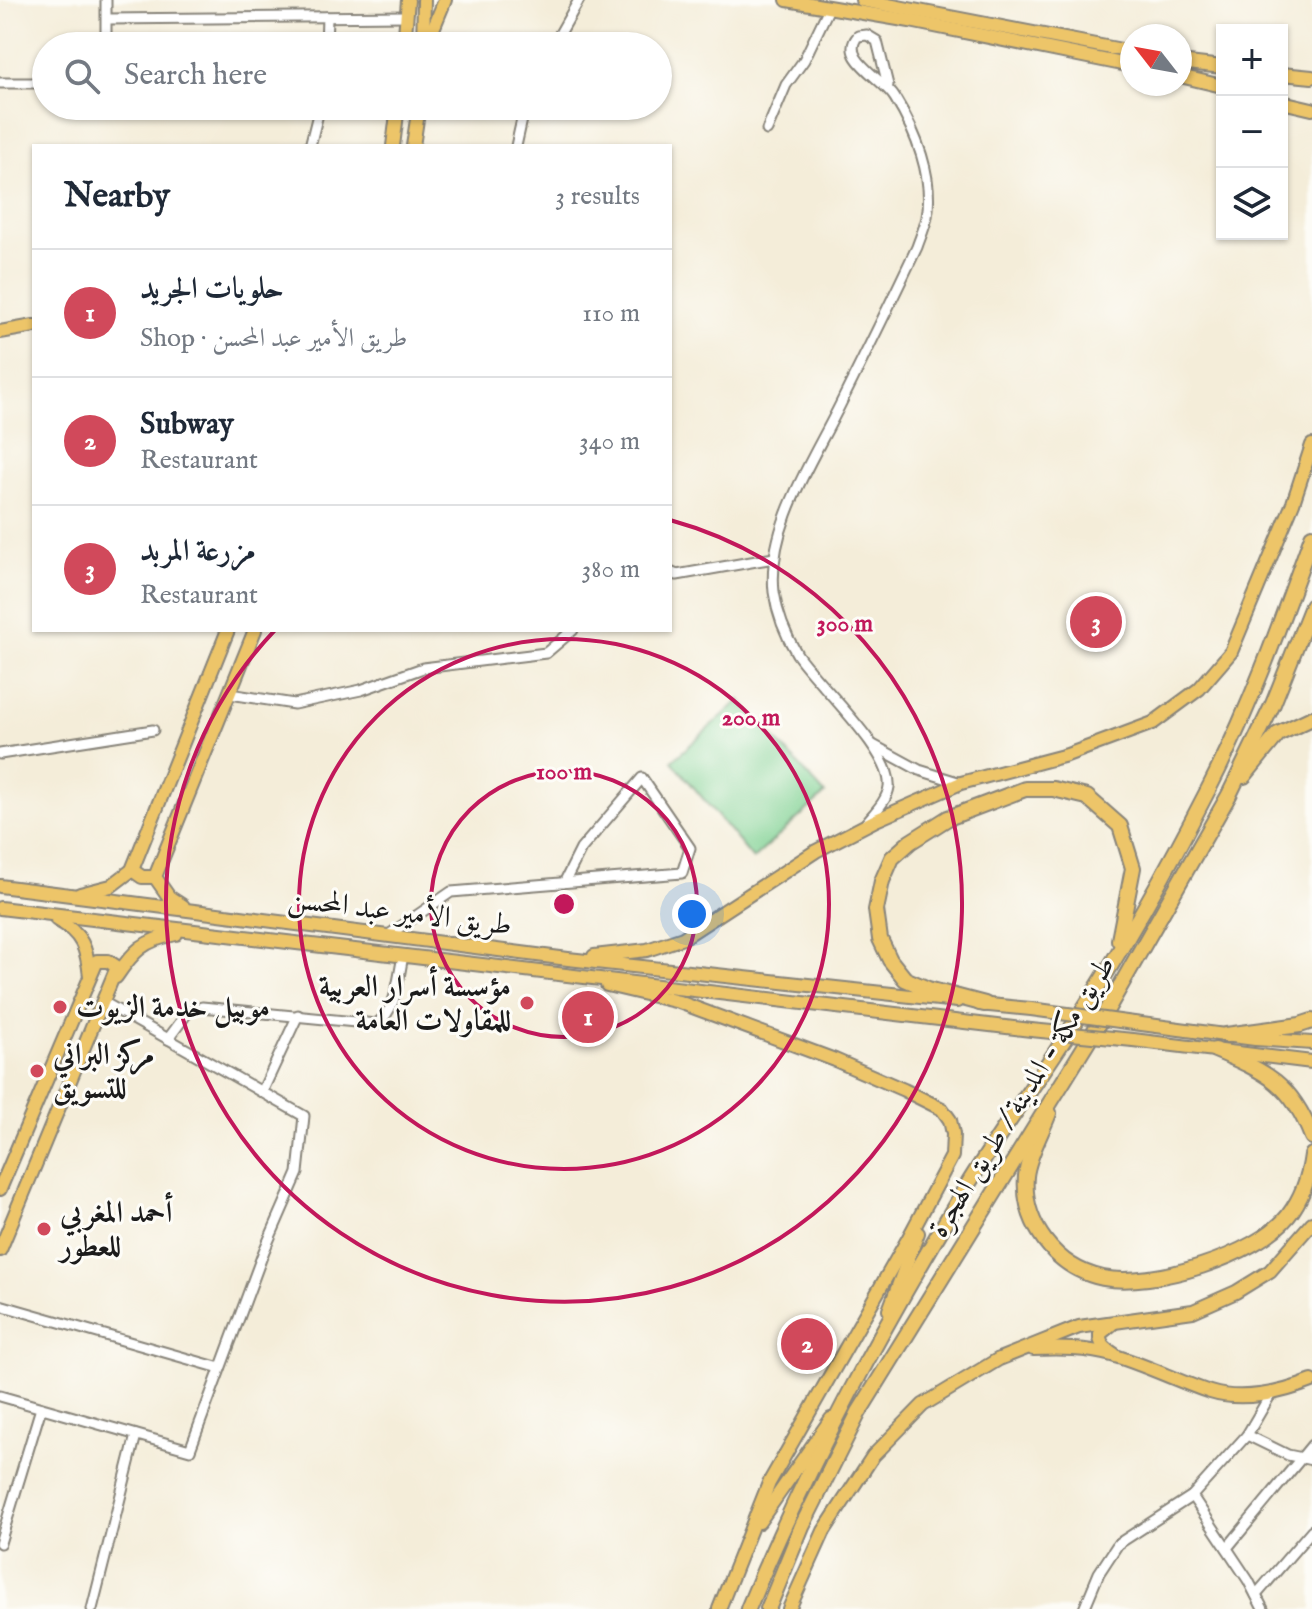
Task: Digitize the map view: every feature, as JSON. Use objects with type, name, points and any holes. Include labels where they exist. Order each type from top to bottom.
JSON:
[{"type":"highway","name":"طريق مكة - المدينة / طريق الهجرة","points":[[748,1609],[778,1536],[842,1403],[971,1180],[1114,958],[1209,788],[1252,696],[1312,536]]},
{"type":"highway","name":"طريق مكة - المدينة / طريق الهجرة","points":[[768,1609],[802,1526],[859,1412],[1100,1022],[1229,795],[1273,704],[1312,606]]},
{"type":"highway","points":[[1229,795],[1278,734],[1312,718]]},
{"type":"highway","points":[[985,1004],[928,989],[905,979],[890,960],[880,939],[876,910],[882,881],[892,858],[910,842],[948,818],[1025,789],[1053,789],[1087,797],[1120,826],[1133,868],[1126,914],[1114,958]]},
{"type":"highway","points":[[1226,1035],[1312,1021]]},
{"type":"highway","points":[[1215,1050],[1261,1070],[1289,1092],[1305,1118],[1312,1137]]},
{"type":"highway","points":[[1063,1079],[1026,1173],[1027,1204],[1038,1233],[1048,1245],[1078,1267],[1101,1277],[1134,1280],[1202,1267],[1253,1244],[1286,1219],[1301,1197],[1312,1155]]},
{"type":"main road","points":[[405,32],[408,0]]},
{"type":"main road","points":[[424,0],[425,32]]},
{"type":"main road","points":[[431,32],[445,0]]},
{"type":"main road","points":[[787,0],[996,37],[1120,63]]},
{"type":"main road","points":[[862,0],[1120,50]]},
{"type":"main road","points":[[1192,63],[1216,66]]},
{"type":"main road","points":[[1288,75],[1312,77]]},
{"type":"main road","points":[[1192,79],[1216,85]]},
{"type":"main road","points":[[1288,103],[1312,109]]},
{"type":"main road","points":[[393,144],[396,120]]},
{"type":"main road","points":[[413,144],[417,120]]},
{"type":"main road","points":[[0,332],[32,326]]},
{"type":"main road","points":[[568,959],[647,950],[683,938],[816,851],[864,826],[961,783],[1067,755],[1153,723],[1199,689],[1231,652],[1293,503],[1312,445]]},
{"type":"main road","points":[[71,896],[111,886],[132,870],[227,632]]},
{"type":"main road","points":[[155,877],[254,632]]},
{"type":"main road","points":[[132,870],[142,877],[155,877]]},
{"type":"main road","points":[[155,877],[169,897],[189,910]]},
{"type":"main road","name":"طريق الأمير عبد المحسن","points":[[0,886],[568,959],[1312,1043]]},
{"type":"main road","name":"طريق الأمير عبد المحسن","points":[[0,908],[649,983],[856,1011],[1312,1062]]},
{"type":"main road","points":[[47,915],[78,935],[85,947],[90,977]]},
{"type":"main road","points":[[110,986],[140,946],[156,938],[187,932]]},
{"type":"main road","points":[[0,1189],[97,961],[108,961],[117,967],[110,986],[0,1250]]},
{"type":"main road","points":[[569,976],[679,1002],[809,1049],[926,1100],[942,1109],[950,1120],[952,1156],[769,1483],[719,1609]]},
{"type":"main road","points":[[878,1340],[934,1189]]},
{"type":"main road","points":[[789,1609],[824,1531],[873,1456],[923,1405],[999,1359],[1079,1327],[1193,1311],[1236,1292],[1270,1271],[1312,1223]]},
{"type":"main road","points":[[1112,1323],[1100,1334],[1100,1339],[1115,1356]]},
{"type":"main road","points":[[1026,1349],[1074,1348],[1115,1356],[1213,1393],[1252,1396],[1292,1389],[1312,1381]]},
{"type":"main road","points":[[746,1540],[842,1403]]},
{"type":"street","points":[[106,0],[107,32]]},
{"type":"street","points":[[561,32],[579,0]]},
{"type":"street","points":[[767,130],[786,85],[801,65],[829,8]]},
{"type":"street","points":[[107,19],[407,16]]},
{"type":"street","points":[[326,32],[327,17]]},
{"type":"street","points":[[864,826],[885,798],[889,785],[873,745],[797,654],[782,624],[774,592],[774,558],[788,510],[917,247],[927,217],[929,190],[921,151],[888,85],[877,41],[867,35],[858,36],[851,46],[855,57],[888,85]]},
{"type":"street","points":[[0,83],[32,83]]},
{"type":"street","points":[[310,144],[316,120]]},
{"type":"street","points":[[516,144],[522,120]]},
{"type":"street","points":[[672,573],[677,575],[774,558]]},
{"type":"street","points":[[230,694],[294,704],[361,690],[423,668],[546,653],[571,632]]},
{"type":"street","points":[[0,754],[153,730]]},
{"type":"street","points":[[873,745],[919,770],[961,783]]},
{"type":"street","points":[[387,936],[451,892],[564,883],[682,873],[690,848],[642,778],[581,849],[564,883]]},
{"type":"street","points":[[168,1039],[188,1012],[202,1007],[376,1024],[391,1006],[403,956]]},
{"type":"street","points":[[0,1396],[190,1450],[264,1251],[298,1173],[304,1116],[103,1002]]},
{"type":"street","points":[[262,1092],[298,1015]]},
{"type":"street","points":[[0,1305],[220,1368]]},
{"type":"street","points":[[1084,1609],[1099,1573],[1118,1544],[1192,1496],[1247,1435],[1272,1392]]},
{"type":"street","points":[[0,1543],[41,1408]]},
{"type":"street","points":[[92,1609],[136,1435]]},
{"type":"street","points":[[1247,1435],[1288,1455],[1308,1459]]},
{"type":"street","points":[[1227,1548],[1308,1459],[1312,1445]]},
{"type":"street","points":[[1192,1496],[1263,1609]]},
{"type":"street","points":[[1256,1595],[1312,1530]]},
{"type":"green space","points":[[740,700],[825,794],[753,859],[672,761]]},
{"type":"place","name":"مزرعة المربد","points":[[1096,622]]},
{"type":"place","name":"مؤسسة أسرار العربية للمقاولات العامة","points":[[527,1003]]},
{"type":"place","name":"موبيل خدمة الزيوت","points":[[60,1007]]},
{"type":"place","name":"حلويات الجريد","points":[[588,1017]]},
{"type":"place","name":"مركز البراني للتسويق","points":[[37,1071]]},
{"type":"place","name":"أحمد المغربي للعطور","points":[[44,1229]]},
{"type":"place","name":"Subway","points":[[807,1344]]}]
